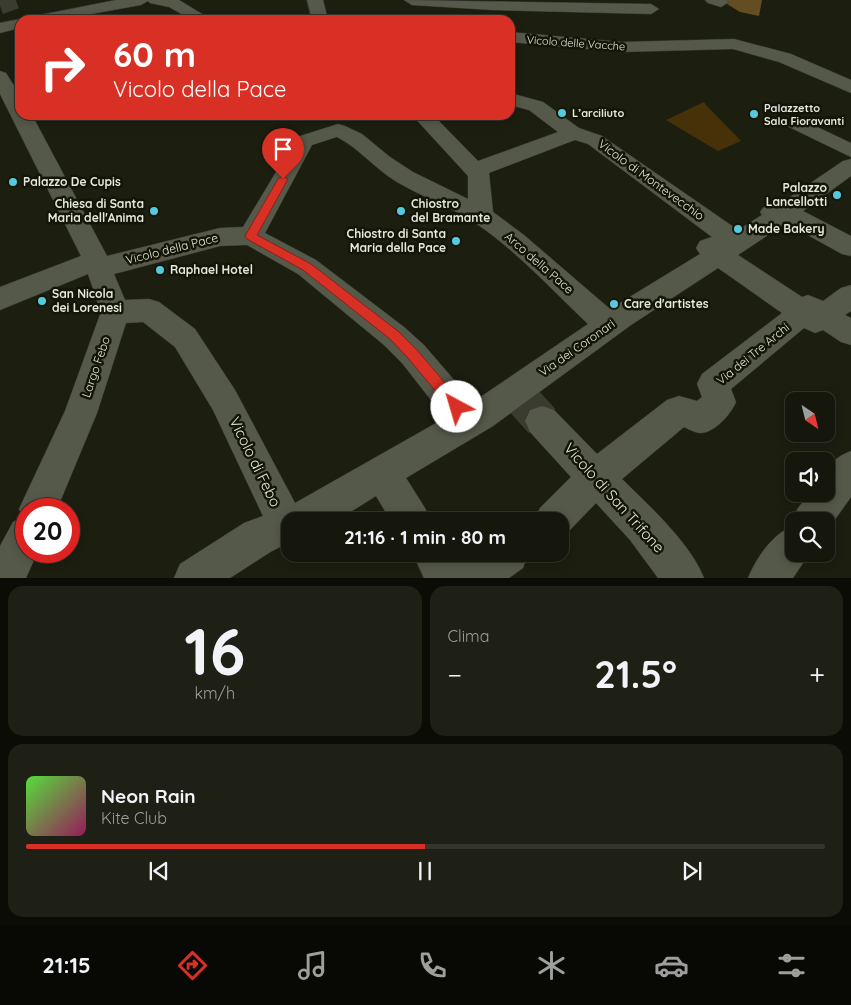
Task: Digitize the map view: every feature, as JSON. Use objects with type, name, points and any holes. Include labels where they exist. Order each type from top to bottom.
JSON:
[{"type":"street","points":[[59,15],[141,0]]},
{"type":"street","points":[[155,0],[173,3],[195,15]]},
{"type":"street","points":[[319,15],[315,0],[330,0]]},
{"type":"street","points":[[412,0],[493,7],[649,5],[665,35]]},
{"type":"street","points":[[0,28],[15,24]]},
{"type":"street","name":"Vicolo delle Vacche","points":[[515,37],[612,47],[665,35],[745,46],[794,61],[851,87]]},
{"type":"street","points":[[0,77],[15,105]]},
{"type":"street","name":"Vicolo di Montevecchio","points":[[515,100],[536,106],[573,133],[584,134],[595,140],[727,246],[823,318]]},
{"type":"street","points":[[23,120],[98,264],[115,312]]},
{"type":"street","points":[[424,120],[476,170],[481,181],[481,215]]},
{"type":"street","points":[[337,123],[304,141],[251,236],[307,267],[394,336],[422,364],[469,422]]},
{"type":"street","name":"Arco della Pace","points":[[337,123],[382,162],[405,177],[481,215],[515,241],[609,326]]},
{"type":"street","points":[[796,123],[851,151]]},
{"type":"street","points":[[476,170],[573,133]]},
{"type":"street","name":"Via dei Coronari","points":[[316,512],[469,422],[527,404],[609,326],[727,246],[782,213],[851,166]]},
{"type":"street","points":[[782,213],[851,247]]},
{"type":"street","points":[[782,213],[851,256]]},
{"type":"street","name":"Vicolo della Pace","points":[[0,299],[98,264],[220,237],[251,236]]},
{"type":"street","points":[[823,318],[851,296]]},
{"type":"street","name":"Vicolo di Febo","points":[[115,312],[149,310],[185,338],[224,400],[285,512]]},
{"type":"street","name":"Largo Febo","points":[[43,498],[81,413],[115,312]]},
{"type":"street","name":"Via dei Tre Archi","points":[[561,512],[596,477],[679,411],[701,418],[720,402],[713,384],[823,318]]},
{"type":"street","name":"Vicolo di San Trifone","points":[[527,404],[643,527],[684,578]]},
{"type":"street","points":[[817,512],[851,468]]},
{"type":"street","points":[[383,474],[406,512]]},
{"type":"street","name":"Via dei Coronari","points":[[194,578],[247,544],[281,528]]},
{"type":"street","points":[[770,577],[785,556]]},
{"type":"street","points":[[437,562],[446,578]]},
{"type":"street","points":[[473,578],[497,562]]},
{"type":"shaded area","points":[[728,0],[762,0],[759,16],[740,12],[727,4]]},
{"type":"shaded area","points":[[704,102],[741,141],[718,151],[666,120]]},
{"type":"tunnel","points":[[0,6],[17,0]]},
{"type":"tunnel","points":[[523,400],[542,421]]},
{"type":"place","name":"L’arciliuto","points":[[562,113]]},
{"type":"place","name":"Palazzetto Sala Fioravanti","points":[[754,114]]},
{"type":"place","name":"Palazzo De Cupis","points":[[13,182]]},
{"type":"place","name":"Palazzo Lancellotti","points":[[837,195]]},
{"type":"place","name":"Chiesa di Santa Maria dell'Anima","points":[[154,211]]},
{"type":"place","name":"Chiostro del Bramante","points":[[401,211]]},
{"type":"place","name":"Made Bakery","points":[[738,229]]},
{"type":"place","name":"Chiostro di Santa Maria della Pace","points":[[456,241]]},
{"type":"place","name":"Raphael Hotel","points":[[160,270]]},
{"type":"place","name":"San Nicola dei Lorenesi","points":[[42,301]]},
{"type":"place","name":"Care d'artistes","points":[[614,304]]},
{"type":"route","points":[[283,179],[251,236],[307,267],[394,336],[413,354],[457,407]]}]
